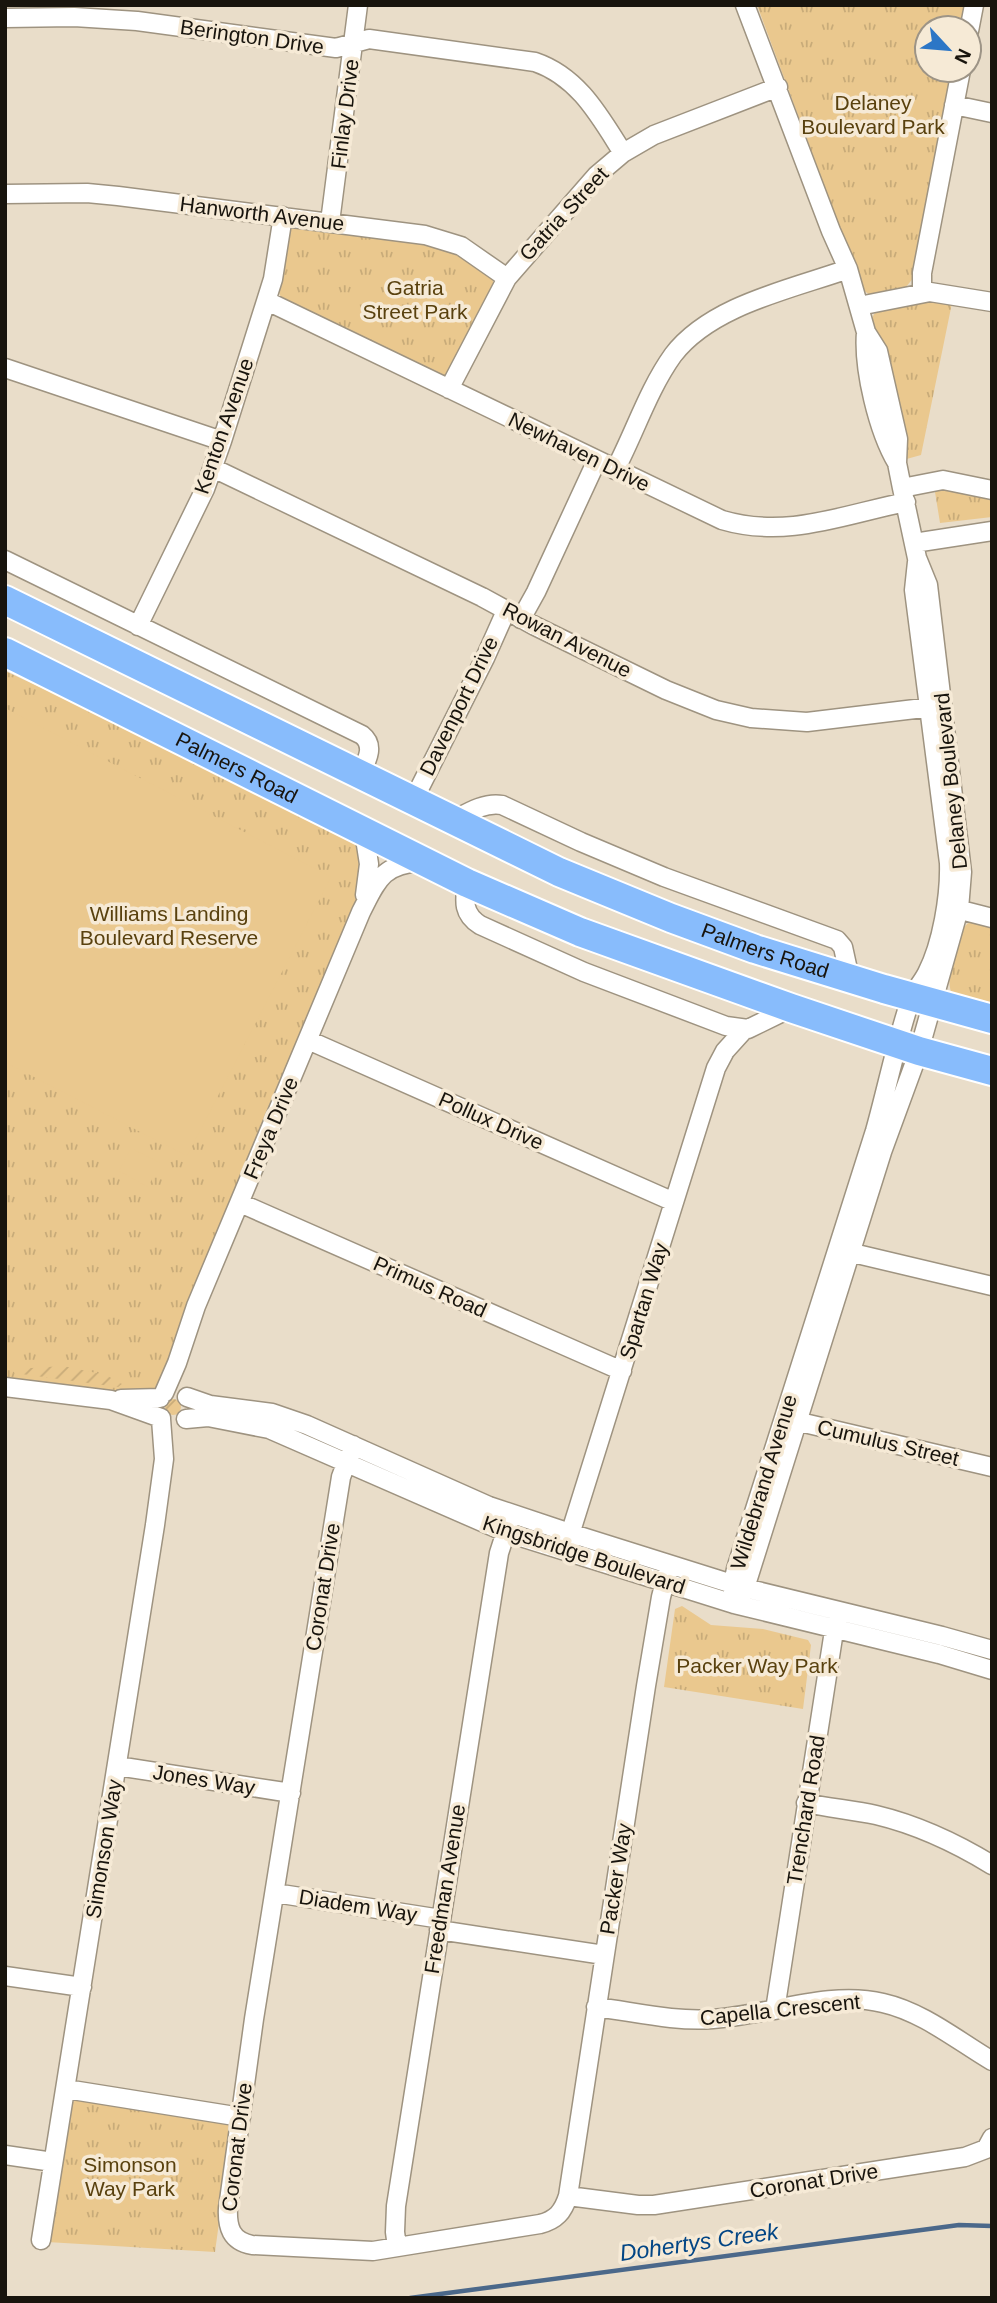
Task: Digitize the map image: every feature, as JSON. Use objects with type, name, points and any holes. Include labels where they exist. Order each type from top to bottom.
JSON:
[{"type":"highway","name":"Palmers Road","points":[[5,600],[559,872],[755,949],[992,1019]]},
{"type":"highway","name":"Palmers Road","points":[[5,652],[467,883],[580,932],[791,1008],[908,1047],[992,1071]]},
{"type":"street","name":"Finlay Drive","points":[[330,222],[358,5]]},
{"type":"street","name":"Delaney Boulevard","points":[[746,5],[831,231],[848,269],[866,332],[864,353],[885,442],[897,463],[916,550],[928,586],[936,706],[962,862],[952,908],[928,972],[923,1000]]},
{"type":"street","name":"Berington Drive","points":[[5,18],[103,18],[336,48],[369,39],[522,60],[548,67],[567,79],[583,94],[624,153]]},
{"type":"street","points":[[922,293],[922,273],[958,84]]},
{"type":"street","name":"Gatria Street","points":[[449,389],[507,278],[583,189],[624,153],[654,135],[778,88]]},
{"type":"street","points":[[954,105],[992,113]]},
{"type":"street","name":"Hanworth Avenue","points":[[5,194],[86,193],[440,238],[461,246],[507,278]]},
{"type":"street","name":"Kenton Avenue","points":[[138,626],[213,468],[267,301],[277,262],[283,216]]},
{"type":"street","points":[[615,470],[653,387],[674,354],[703,327],[736,308],[848,269]]},
{"type":"street","points":[[859,306],[939,292],[992,302]]},
{"type":"street","name":"Newhaven Drive","points":[[267,301],[573,446],[615,470],[705,513],[752,527],[787,528],[904,495],[943,480],[992,489]]},
{"type":"street","points":[[5,368],[222,441]]},
{"type":"street","name":"Davenport Drive","points":[[413,801],[485,658],[513,615],[536,592],[597,460]]},
{"type":"street","name":"Rowan Avenue","points":[[213,468],[684,698],[733,715],[792,722],[821,722],[936,706]]},
{"type":"street","points":[[916,550],[992,531]]},
{"type":"street","points":[[5,560],[367,738],[369,754],[360,775]]},
{"type":"street","name":"Freya Drive","points":[[361,912],[368,879],[365,832]]},
{"type":"street","name":"Freya Drive","points":[[162,1396],[184,1344],[196,1306],[361,912],[385,872],[402,863],[424,862]]},
{"type":"street","points":[[467,883],[467,913],[480,925],[584,972],[710,1020],[744,1030],[791,1008]]},
{"type":"street","points":[[952,908],[992,918]]},
{"type":"street","name":"Wildebrand Avenue","points":[[734,1604],[923,1000]]},
{"type":"street","name":"Spartan Way","points":[[710,1020],[718,1039],[716,1068]]},
{"type":"street","name":"Spartan Way","points":[[568,1542],[716,1068],[725,1051],[744,1030]]},
{"type":"street","name":"Pollux Drive","points":[[308,1040],[674,1202]]},
{"type":"street","name":"Primus Road","points":[[240,1203],[622,1371]]},
{"type":"street","points":[[843,1251],[992,1286]]},
{"type":"street","name":"Freya Drive","points":[[184,1344],[186,1396]]},
{"type":"street","points":[[5,1387],[111,1400],[162,1396],[176,1390],[186,1396],[191,1408],[184,1421],[173,1425],[111,1400]]},
{"type":"street","points":[[161,1419],[157,1410],[162,1396]]},
{"type":"street","name":"Kingsbridge Boulevard","points":[[186,1396],[210,1405],[272,1413],[353,1445],[664,1582],[734,1604],[836,1620],[941,1645],[992,1650]]},
{"type":"street","name":"Kingsbridge Boulevard","points":[[184,1421],[208,1417],[269,1429],[505,1532],[568,1542],[670,1564],[836,1620]]},
{"type":"street","name":"Simonson Way","points":[[41,2240],[164,1459],[161,1419]]},
{"type":"street","name":"Cumulus Street","points":[[790,1420],[992,1467]]},
{"type":"street","name":"Simonson Way","points":[[164,1459],[184,1421]]},
{"type":"street","name":"Coronat Drive","points":[[353,1445],[339,1490],[254,2018],[228,2208],[229,2227],[235,2238],[252,2245],[351,2252],[397,2247],[540,2224],[556,2217],[568,2196],[638,2206],[654,2205],[965,2157],[986,2149],[992,2138]]},
{"type":"street","points":[[450,1509],[458,1491]]},
{"type":"street","name":"Freedman Avenue","points":[[397,2247],[396,2206],[440,1924],[499,1553],[512,1514]]},
{"type":"street","name":"Packer Way","points":[[568,2196],[664,1582],[670,1564]]},
{"type":"street","name":"Trenchard Road","points":[[775,2010],[836,1620]]},
{"type":"street","name":"Kingsbridge Boulevard","points":[[941,1645],[992,1670]]},
{"type":"street","name":"Jones Way","points":[[117,1766],[291,1793]]},
{"type":"street","points":[[806,1803],[875,1815],[913,1826],[948,1840],[992,1865]]},
{"type":"street","name":"Diadem Way","points":[[275,1893],[604,1955]]},
{"type":"street","points":[[5,1976],[82,1987]]},
{"type":"street","name":"Capella Crescent","points":[[596,2007],[694,2020],[848,1999],[887,2004],[916,2015],[992,2062]]},
{"type":"street","points":[[66,2089],[241,2117]]},
{"type":"street","points":[[5,2155],[53,2162]]},
{"type":"green space","name":"Delaney Boulevard Park","points":[[757,5],[968,5],[966,14],[913,14],[913,84],[953,84],[914,277],[906,287],[875,295],[863,290]]},
{"type":"green space","name":"Gatria Street Park","points":[[294,226],[420,240],[459,252],[493,276],[493,285],[449,374],[440,377],[281,298],[278,289],[288,233]]},
{"type":"green space","points":[[928,299],[952,303],[921,455],[903,460],[907,440],[888,355],[877,340],[871,321],[874,314],[881,309]]},
{"type":"green space","points":[[937,490],[992,498],[992,517],[940,523],[935,492]]},
{"type":"green space","name":"Williams Landing Boulevard Reserve","points":[[5,671],[362,835],[362,884],[357,900],[187,1307],[161,1385],[150,1390],[111,1392],[5,1379]]},
{"type":"green space","points":[[5,708],[331,877],[187,1156],[5,1062]]},
{"type":"green space","points":[[972,921],[992,926],[992,1009],[953,996],[950,989],[952,955],[960,933]]},
{"type":"green space","points":[[131,1148],[160,1163],[148,1187],[119,1171]]},
{"type":"green space","points":[[63,1366],[106,1375],[122,1384],[118,1387],[14,1373],[16,1369]]},
{"type":"green space","points":[[173,1399],[179,1401],[179,1413],[173,1415],[167,1413],[165,1407],[167,1401]]},
{"type":"green space","name":"Packer Way Park","points":[[682,1606],[711,1625],[763,1629],[808,1640],[811,1645],[803,1709],[664,1687],[675,1609]]},
{"type":"green space","name":"Simonson Way Park","points":[[78,2099],[229,2123],[232,2127],[215,2252],[47,2242],[71,2103]]},
{"type":"waterway","name":"Dohertys Creek","points":[[410,2298],[959,2225],[992,2226]]}]
